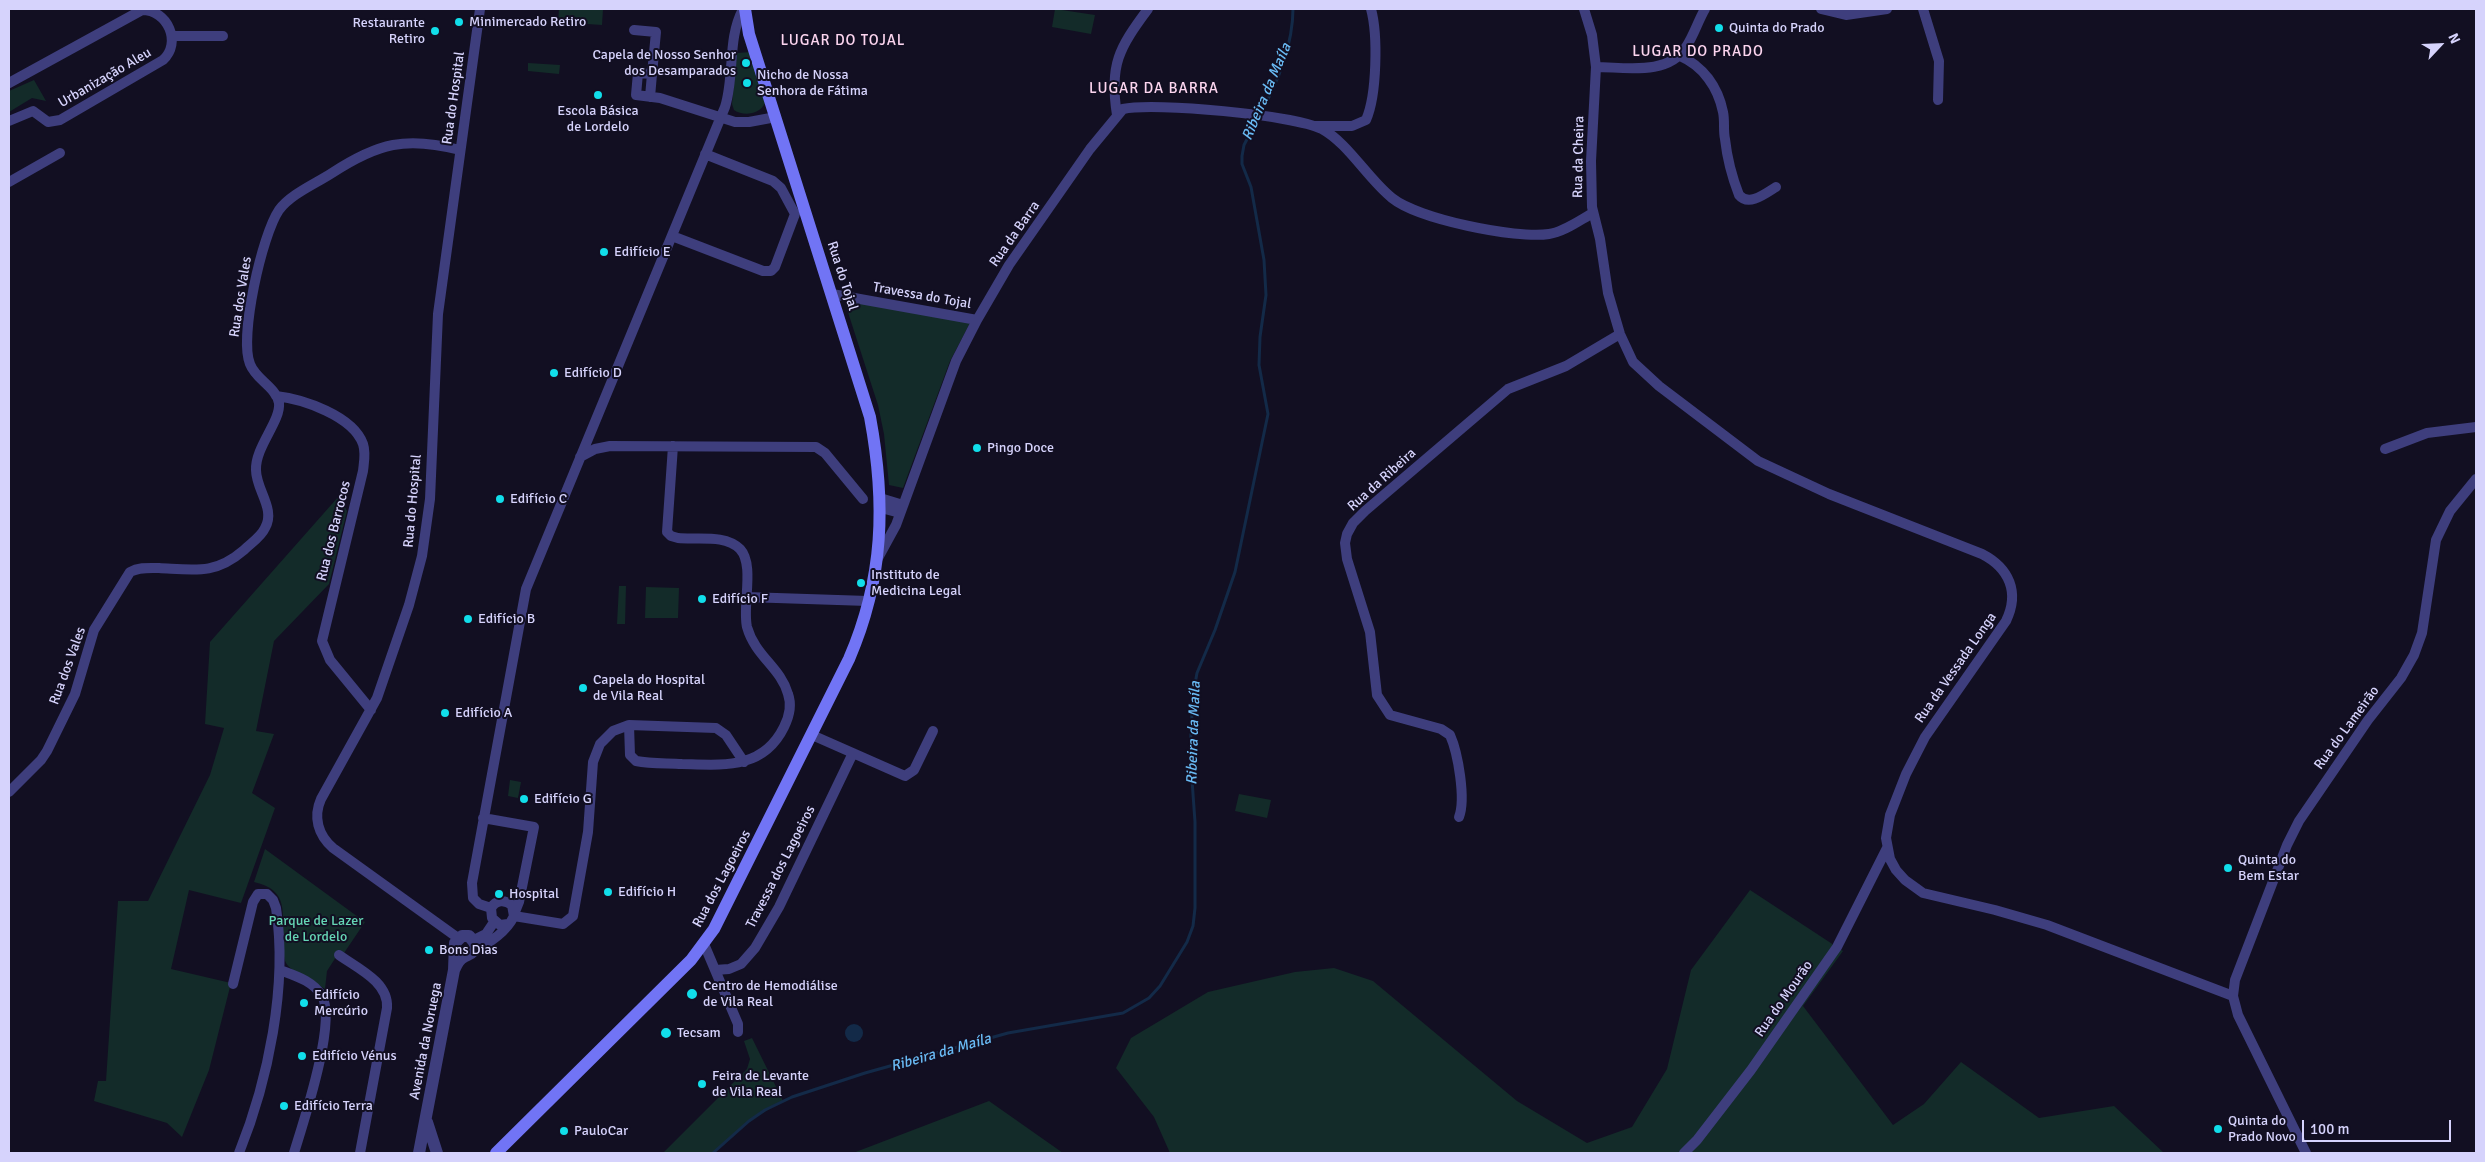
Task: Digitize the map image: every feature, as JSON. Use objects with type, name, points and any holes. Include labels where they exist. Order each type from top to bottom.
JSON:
[{"type":"main road","name":"Rua do Tojal","points":[[744,9],[749,34],[868,409],[877,456],[880,503],[878,558]]},
{"type":"main road","name":"Rua dos Lagoeiros","points":[[496,1153],[691,960],[704,944],[727,908],[852,650],[868,601],[878,558]]},
{"type":"street","name":"Rua do Hospital","points":[[459,948],[333,848],[320,831],[317,816],[319,803],[380,692],[412,595],[427,527],[438,314],[480,9]]},
{"type":"street","points":[[491,908],[475,902],[471,894],[524,594],[720,118],[729,93],[735,30],[744,9]]},
{"type":"street","points":[[1117,114],[1114,93],[1114,68],[1125,41],[1148,9]]},
{"type":"street","points":[[1117,114],[1123,109],[1193,108],[1265,117],[1314,126],[1356,125],[1366,120],[1368,114],[1375,60],[1371,9]]},
{"type":"street","name":"Rua da Cheira","points":[[1584,9],[1592,35],[1596,67],[1591,161],[1593,212],[1600,239],[1608,293],[1620,334]]},
{"type":"street","points":[[1596,67],[1649,67],[1666,64],[1680,56],[1690,42],[1705,9]]},
{"type":"street","points":[[1821,9],[1846,15],[1887,9]]},
{"type":"street","points":[[1923,9],[1939,61],[1938,100]]},
{"type":"street","points":[[9,83],[142,10],[159,14],[167,24],[172,36],[223,36]]},
{"type":"street","points":[[634,30],[656,32],[650,97]]},
{"type":"street","name":"Urbanização Aleu","points":[[9,121],[33,112],[48,122],[60,120],[159,63],[170,53],[172,36]]},
{"type":"street","points":[[1680,56],[1700,68],[1718,98],[1723,112],[1726,148],[1739,195],[1742,198],[1751,200],[1776,187]]},
{"type":"street","points":[[652,74],[638,72],[636,95],[650,97],[720,118],[742,122],[776,117]]},
{"type":"street","name":"Rua da Barra","points":[[878,558],[891,536],[902,509],[956,361],[977,320],[1009,265],[1117,114]]},
{"type":"street","points":[[1314,126],[1335,139],[1387,194],[1417,211],[1483,229],[1540,234],[1555,232],[1593,212]]},
{"type":"street","name":"Rua dos Vales","points":[[9,792],[42,760],[47,751],[75,694],[94,630],[130,572],[146,568],[204,570],[218,568],[241,552],[266,528],[268,509],[255,467],[260,447],[278,412],[276,396],[255,374],[249,363],[247,350],[257,272],[269,232],[279,211],[290,200],[350,162],[386,146],[401,142],[422,142],[460,150]]},
{"type":"street","points":[[9,182],[60,153]]},
{"type":"street","points":[[672,236],[763,271],[771,271],[775,267],[794,218],[792,204],[774,181],[705,154]]},
{"type":"street","name":"Travessa do Tojal","points":[[832,294],[977,320]]},
{"type":"street","name":"Rua da Ribeira","points":[[1459,817],[1461,808],[1459,772],[1450,735],[1441,729],[1390,714],[1377,695],[1371,637],[1348,559],[1345,543],[1347,534],[1365,511],[1508,389],[1566,366],[1620,334]]},
{"type":"street","name":"Rua da Vessada Longa","points":[[1620,334],[1631,358],[1649,378],[1752,458],[1828,494],[1982,554],[1996,563],[2006,575],[2012,594],[2010,612],[1999,633],[1949,701],[1914,756],[1890,815],[1887,848],[1896,870],[1904,880],[1923,893],[1995,910],[2047,925],[2233,996]]},
{"type":"street","name":"Rua dos Barrocos","points":[[276,396],[305,401],[329,413],[353,430],[363,445],[363,471],[322,641],[330,660],[371,710]]},
{"type":"street","points":[[2385,448],[2427,433],[2476,426]]},
{"type":"street","points":[[580,457],[595,449],[606,446],[816,447],[826,453],[864,499]]},
{"type":"street","points":[[630,725],[630,754],[636,761],[729,765],[744,762],[762,752],[776,740],[786,723],[790,706],[789,696],[784,684],[756,649],[751,639],[746,619],[747,564],[742,552],[737,547],[721,540],[675,538],[667,532],[673,446]]},
{"type":"street","name":"Rua do Lameirão","points":[[2233,996],[2235,980],[2287,845],[2299,821],[2368,720],[2401,678],[2414,656],[2422,633],[2436,540],[2450,511],[2476,479]]},
{"type":"street","points":[[880,503],[902,509]]},
{"type":"street","points":[[746,597],[868,601]]},
{"type":"street","points":[[512,917],[512,904],[504,901],[497,902],[491,908],[490,915],[494,922],[500,925],[512,917],[563,924],[573,916],[588,832],[594,757],[606,736],[617,729],[630,725],[719,728],[744,762]]},
{"type":"street","points":[[812,735],[907,776],[914,770],[933,730]]},
{"type":"street","name":"Travessa dos Lagoeiros","points":[[715,970],[729,969],[741,964],[760,940],[779,907],[852,753]]},
{"type":"street","points":[[474,945],[490,942],[512,917],[519,902],[534,827],[484,818]]},
{"type":"street","name":"Rua do Mourão","points":[[1684,1153],[1697,1140],[1752,1070],[1837,947],[1887,848]]},
{"type":"street","points":[[233,984],[252,904],[260,893],[269,895],[276,905],[280,970],[262,1082],[239,1153]]},
{"type":"street","points":[[474,945],[465,936],[459,948],[470,955],[474,945],[486,934],[494,922]]},
{"type":"street","points":[[704,944],[738,1024],[738,1032]]},
{"type":"street","name":"Avenida da Noruega","points":[[420,1153],[459,948]]},
{"type":"street","points":[[339,955],[381,986],[387,995],[360,1153]]},
{"type":"street","points":[[280,970],[313,985],[323,997],[326,1009],[314,1086],[294,1153]]},
{"type":"street","points":[[2233,996],[2240,1021],[2274,1085],[2306,1153]]},
{"type":"street","name":"Avenida da Noruega","points":[[427,1117],[429,1133],[438,1153]]},
{"type":"green space","points":[[559,9],[603,9],[602,25],[558,22]]},
{"type":"green space","points":[[1055,9],[1095,15],[1091,34],[1052,27]]},
{"type":"green space","points":[[751,52],[765,103],[756,112],[747,114],[734,110],[732,104],[737,53]]},
{"type":"green space","points":[[528,63],[560,65],[559,74],[528,71]]},
{"type":"green space","points":[[34,80],[46,101],[32,98],[9,112],[9,91]]},
{"type":"green space","points":[[844,300],[970,323],[950,361],[903,488],[889,485],[884,434],[878,405]]},
{"type":"green space","points":[[339,496],[347,511],[329,584],[274,641],[256,731],[274,734],[252,793],[275,808],[241,903],[189,890],[171,969],[231,983],[209,1070],[182,1137],[167,1123],[94,1101],[98,1081],[106,1081],[118,901],[148,901],[210,775],[224,728],[205,724],[210,642]]},
{"type":"green space","points":[[619,586],[626,586],[625,624],[617,624]]},
{"type":"green space","points":[[646,587],[679,588],[678,618],[645,618]]},
{"type":"green space","points":[[510,780],[521,782],[518,798],[508,796]]},
{"type":"green space","points":[[1239,794],[1271,800],[1267,818],[1235,811]]},
{"type":"green space","name":"Parque de Lazer de Lordelo","points":[[265,849],[365,922],[344,953],[336,957],[327,971],[325,989],[298,973],[286,963],[283,944],[282,904],[274,891],[254,882]]},
{"type":"green space","points":[[1750,890],[1843,951],[1803,1006],[1893,1125],[1924,1104],[1961,1062],[2039,1118],[2114,1106],[2164,1153],[1170,1153],[1154,1117],[1116,1068],[1131,1038],[1208,992],[1295,972],[1334,968],[1373,981],[1517,1101],[1587,1143],[1632,1127],[1667,1069],[1691,970]]},
{"type":"green space","points":[[752,1038],[783,1101],[749,1121],[713,1153],[663,1153],[747,1069],[750,1059],[744,1041]]},
{"type":"green space","points":[[989,1101],[1063,1153],[853,1153]]},
{"type":"water","points":[[850,1024],[858,1024],[863,1029],[861,1040],[850,1042],[845,1037],[845,1029]]},
{"type":"waterway","name":"Ribeira da Maíla","points":[[1261,112],[1279,76],[1290,35],[1293,9]]},
{"type":"waterway","name":"Ribeira da Maíla","points":[[713,1153],[749,1121],[765,1110],[792,1097],[865,1073],[1008,1033],[1123,1013],[1149,998],[1160,986],[1187,942],[1193,926],[1195,908],[1195,822],[1190,752],[1193,695],[1197,673],[1215,630],[1235,572],[1268,414],[1259,365],[1260,337],[1266,295],[1264,260],[1251,187],[1242,164],[1244,145],[1258,118]]},
{"type":"place","name":"Minimercado Retiro","points":[[459,22]]},
{"type":"place","name":"Quinta do Prado","points":[[1719,28]]},
{"type":"place","name":"Restaurante Retiro","points":[[435,31]]},
{"type":"place","name":"Capela de Nosso Senhor dos Desamparados","points":[[746,63]]},
{"type":"place","name":"Nicho de Nossa Senhora de Fátima","points":[[747,83]]},
{"type":"place","name":"Escola Básica de Lordelo","points":[[598,95]]},
{"type":"place","name":"Edifício E","points":[[604,252]]},
{"type":"place","name":"Edifício D","points":[[554,373]]},
{"type":"place","name":"Pingo Doce","points":[[977,448]]},
{"type":"place","name":"Edifício C","points":[[500,499]]},
{"type":"place","name":"Instituto de Medicina Legal","points":[[861,583]]},
{"type":"place","name":"Edifício F","points":[[702,599]]},
{"type":"place","name":"Edifício B","points":[[468,619]]},
{"type":"place","name":"Capela do Hospital de Vila Real","points":[[583,688]]},
{"type":"place","name":"Edifício A","points":[[445,713]]},
{"type":"place","name":"Edifício G","points":[[524,799]]},
{"type":"place","name":"Quinta do Bem Estar","points":[[2228,868]]},
{"type":"place","name":"Edifício H","points":[[608,892]]},
{"type":"place","name":"Hospital","points":[[499,894]]},
{"type":"place","name":"Bons Dias","points":[[429,950]]},
{"type":"place","name":"Centro de Hemodiálise de Vila Real","points":[[692,994]]},
{"type":"place","name":"Edifício Mercúrio","points":[[304,1003]]},
{"type":"place","name":"Tecsam","points":[[666,1033]]},
{"type":"place","name":"Edifício Vénus","points":[[302,1056]]},
{"type":"place","name":"Feira de Levante de Vila Real","points":[[702,1084]]},
{"type":"place","name":"Edifício Terra","points":[[284,1106]]},
{"type":"place","name":"Quinta do Prado Novo","points":[[2218,1129]]},
{"type":"place","name":"PauloCar","points":[[564,1131]]},
{"type":"district","name":"LUGAR DO TOJAL","points":[[843,41]]},
{"type":"district","name":"LUGAR DO PRADO","points":[[1698,52]]},
{"type":"district","name":"LUGAR DA BARRA","points":[[1154,89]]}]
